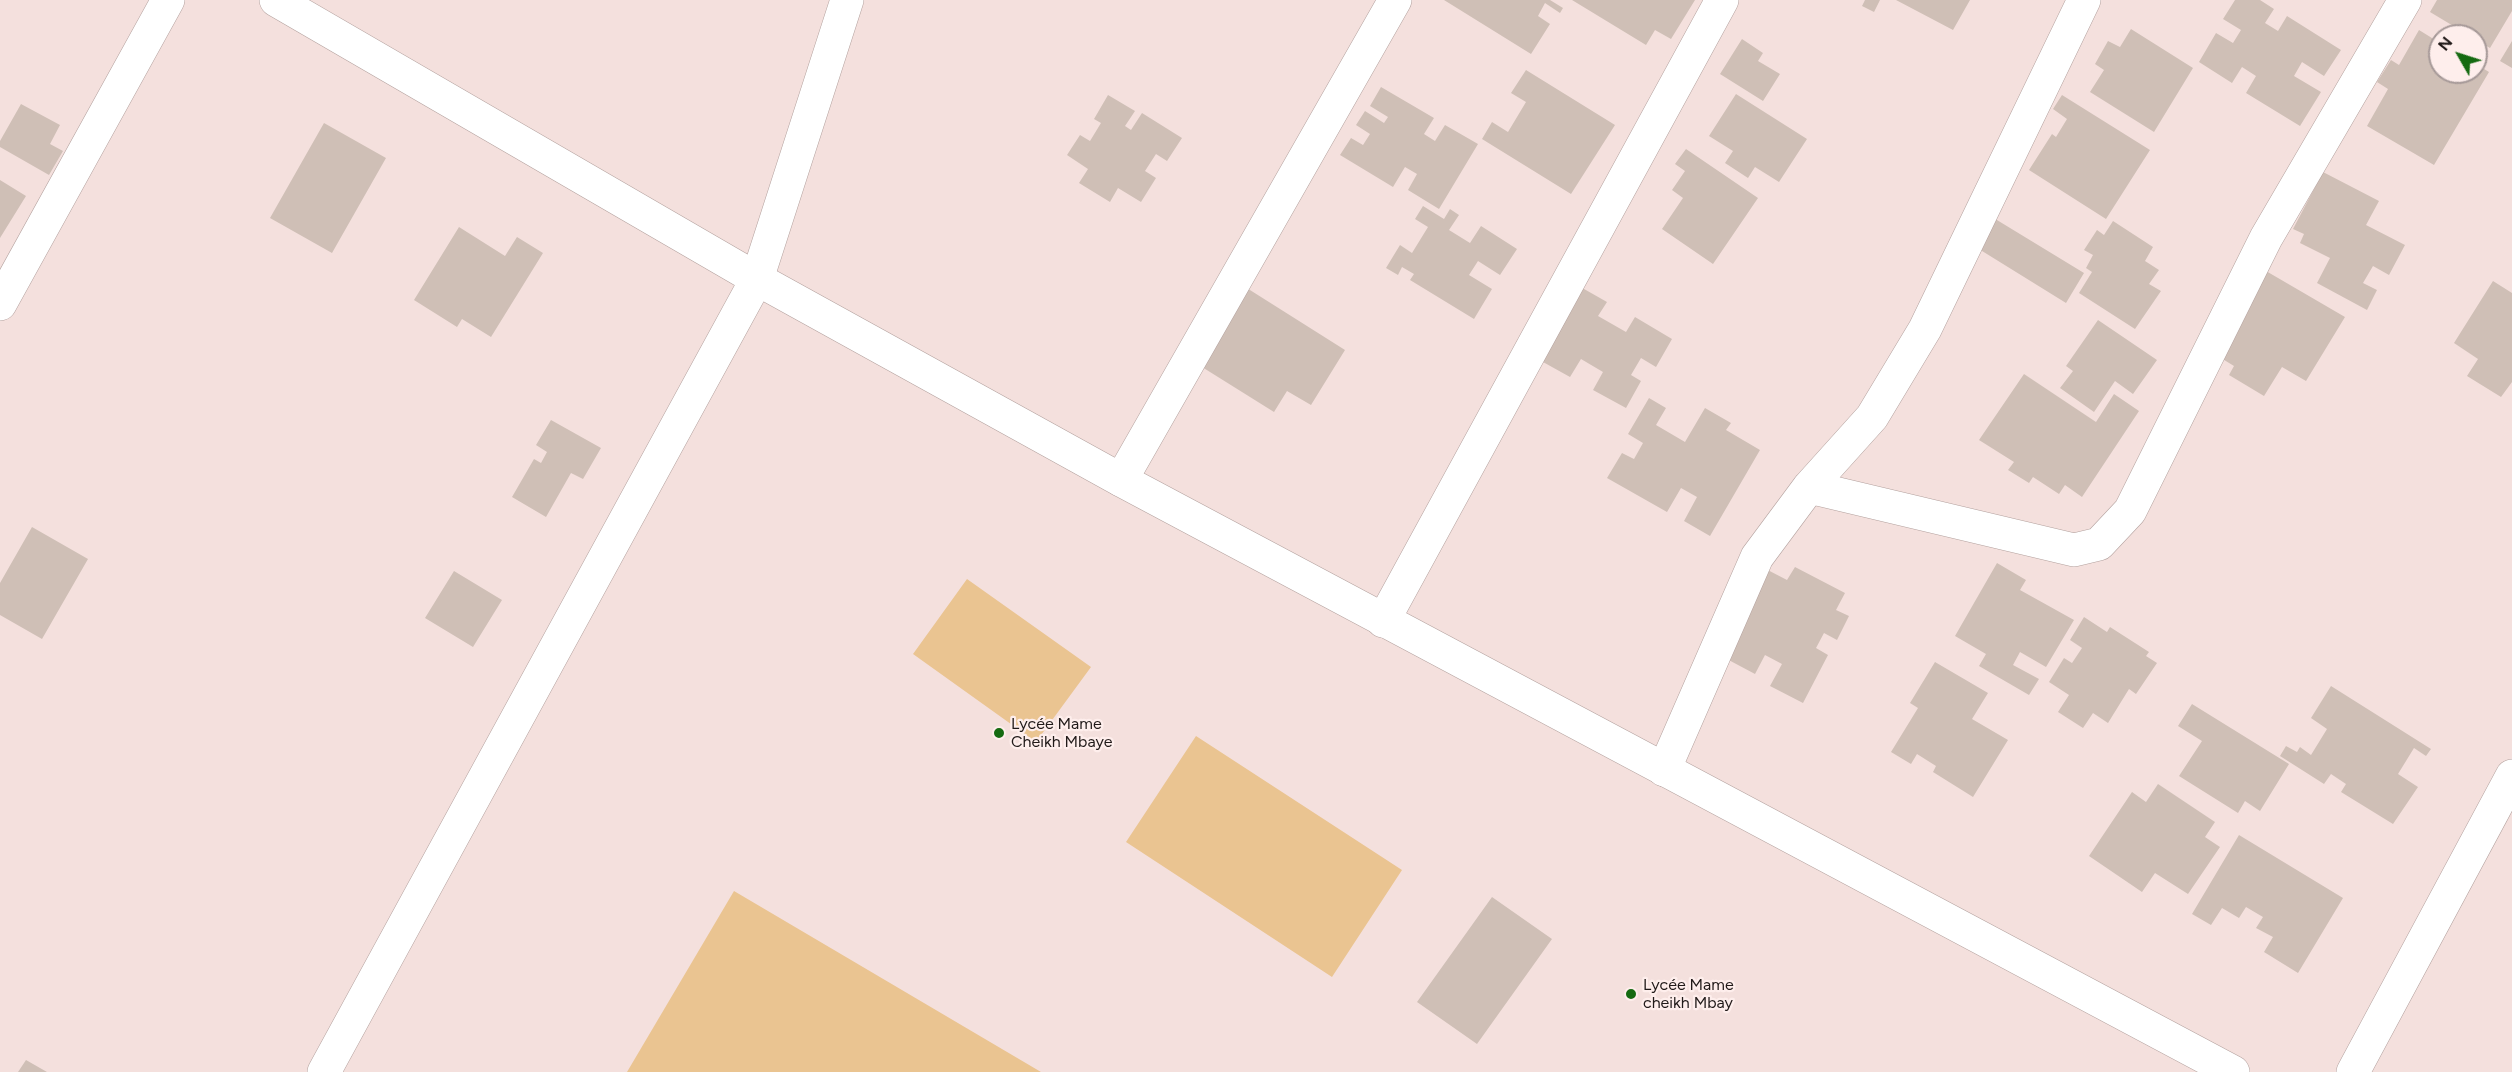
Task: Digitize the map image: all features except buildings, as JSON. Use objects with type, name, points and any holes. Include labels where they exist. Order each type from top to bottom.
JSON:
[{"type":"street","points":[[0,304],[168,0]]},
{"type":"street","points":[[276,0],[757,279],[1121,480],[2232,1072]]},
{"type":"street","points":[[324,1072],[757,279],[847,0]]},
{"type":"street","points":[[1121,480],[1395,0]]},
{"type":"street","points":[[1383,621],[1722,0]]},
{"type":"street","points":[[1664,770],[1757,557],[1809,487],[1872,417],[1925,329],[2084,0]]},
{"type":"street","points":[[1809,487],[2074,550],[2099,544],[2130,511],[2266,237],[2405,0]]},
{"type":"street","points":[[2352,1072],[2512,776]]},
{"type":"shaded area","points":[[967,579],[1091,667],[1036,742],[913,654]]},
{"type":"shaded area","points":[[1196,736],[1402,870],[1332,977],[1126,842]]},
{"type":"shaded area","points":[[734,891],[1041,1072],[627,1072]]},
{"type":"place","name":"Lycée Mame Cheikh Mbaye","points":[[999,733]]},
{"type":"place","name":"Lycée Mame cheikh Mbay","points":[[1631,994]]}]
